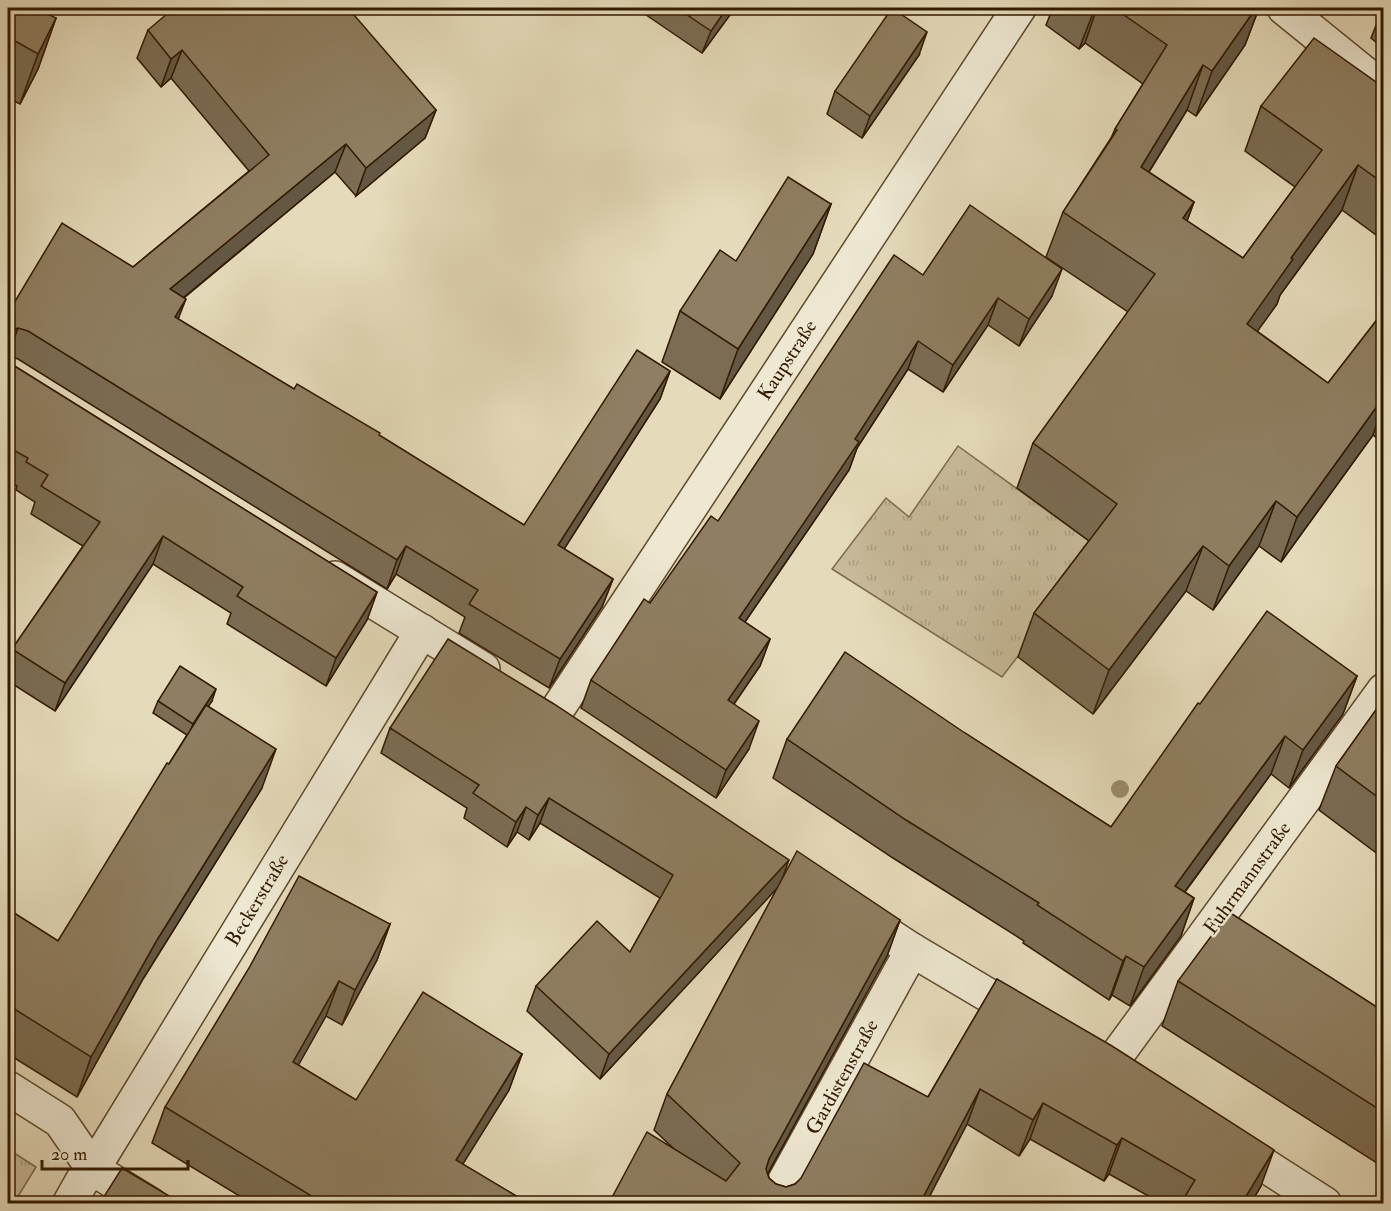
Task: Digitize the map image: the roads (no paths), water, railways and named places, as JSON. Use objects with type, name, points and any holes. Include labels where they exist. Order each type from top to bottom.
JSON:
[{"type":"street","name":"Kaupstraße","points":[[422,631],[565,719],[1019,8]]},
{"type":"street","points":[[1284,8],[1383,89]]},
{"type":"street","points":[[309,563],[422,631]]},
{"type":"street","name":"Beckerstraße","points":[[69,1203],[81,1181],[93,1169],[422,631]]},
{"type":"street","name":"Fuhrmannstraße","points":[[1109,1066],[1383,690]]},
{"type":"street","points":[[833,898],[912,950],[1050,1031]]},
{"type":"street","name":"Gardistenstraße","points":[[772,1203],[912,950]]},
{"type":"street","points":[[1079,1048],[1138,1085]]},
{"type":"street","points":[[8,1088],[60,1121],[93,1169],[150,1203]]},
{"type":"street","points":[[1207,1128],[1325,1203]]}]
